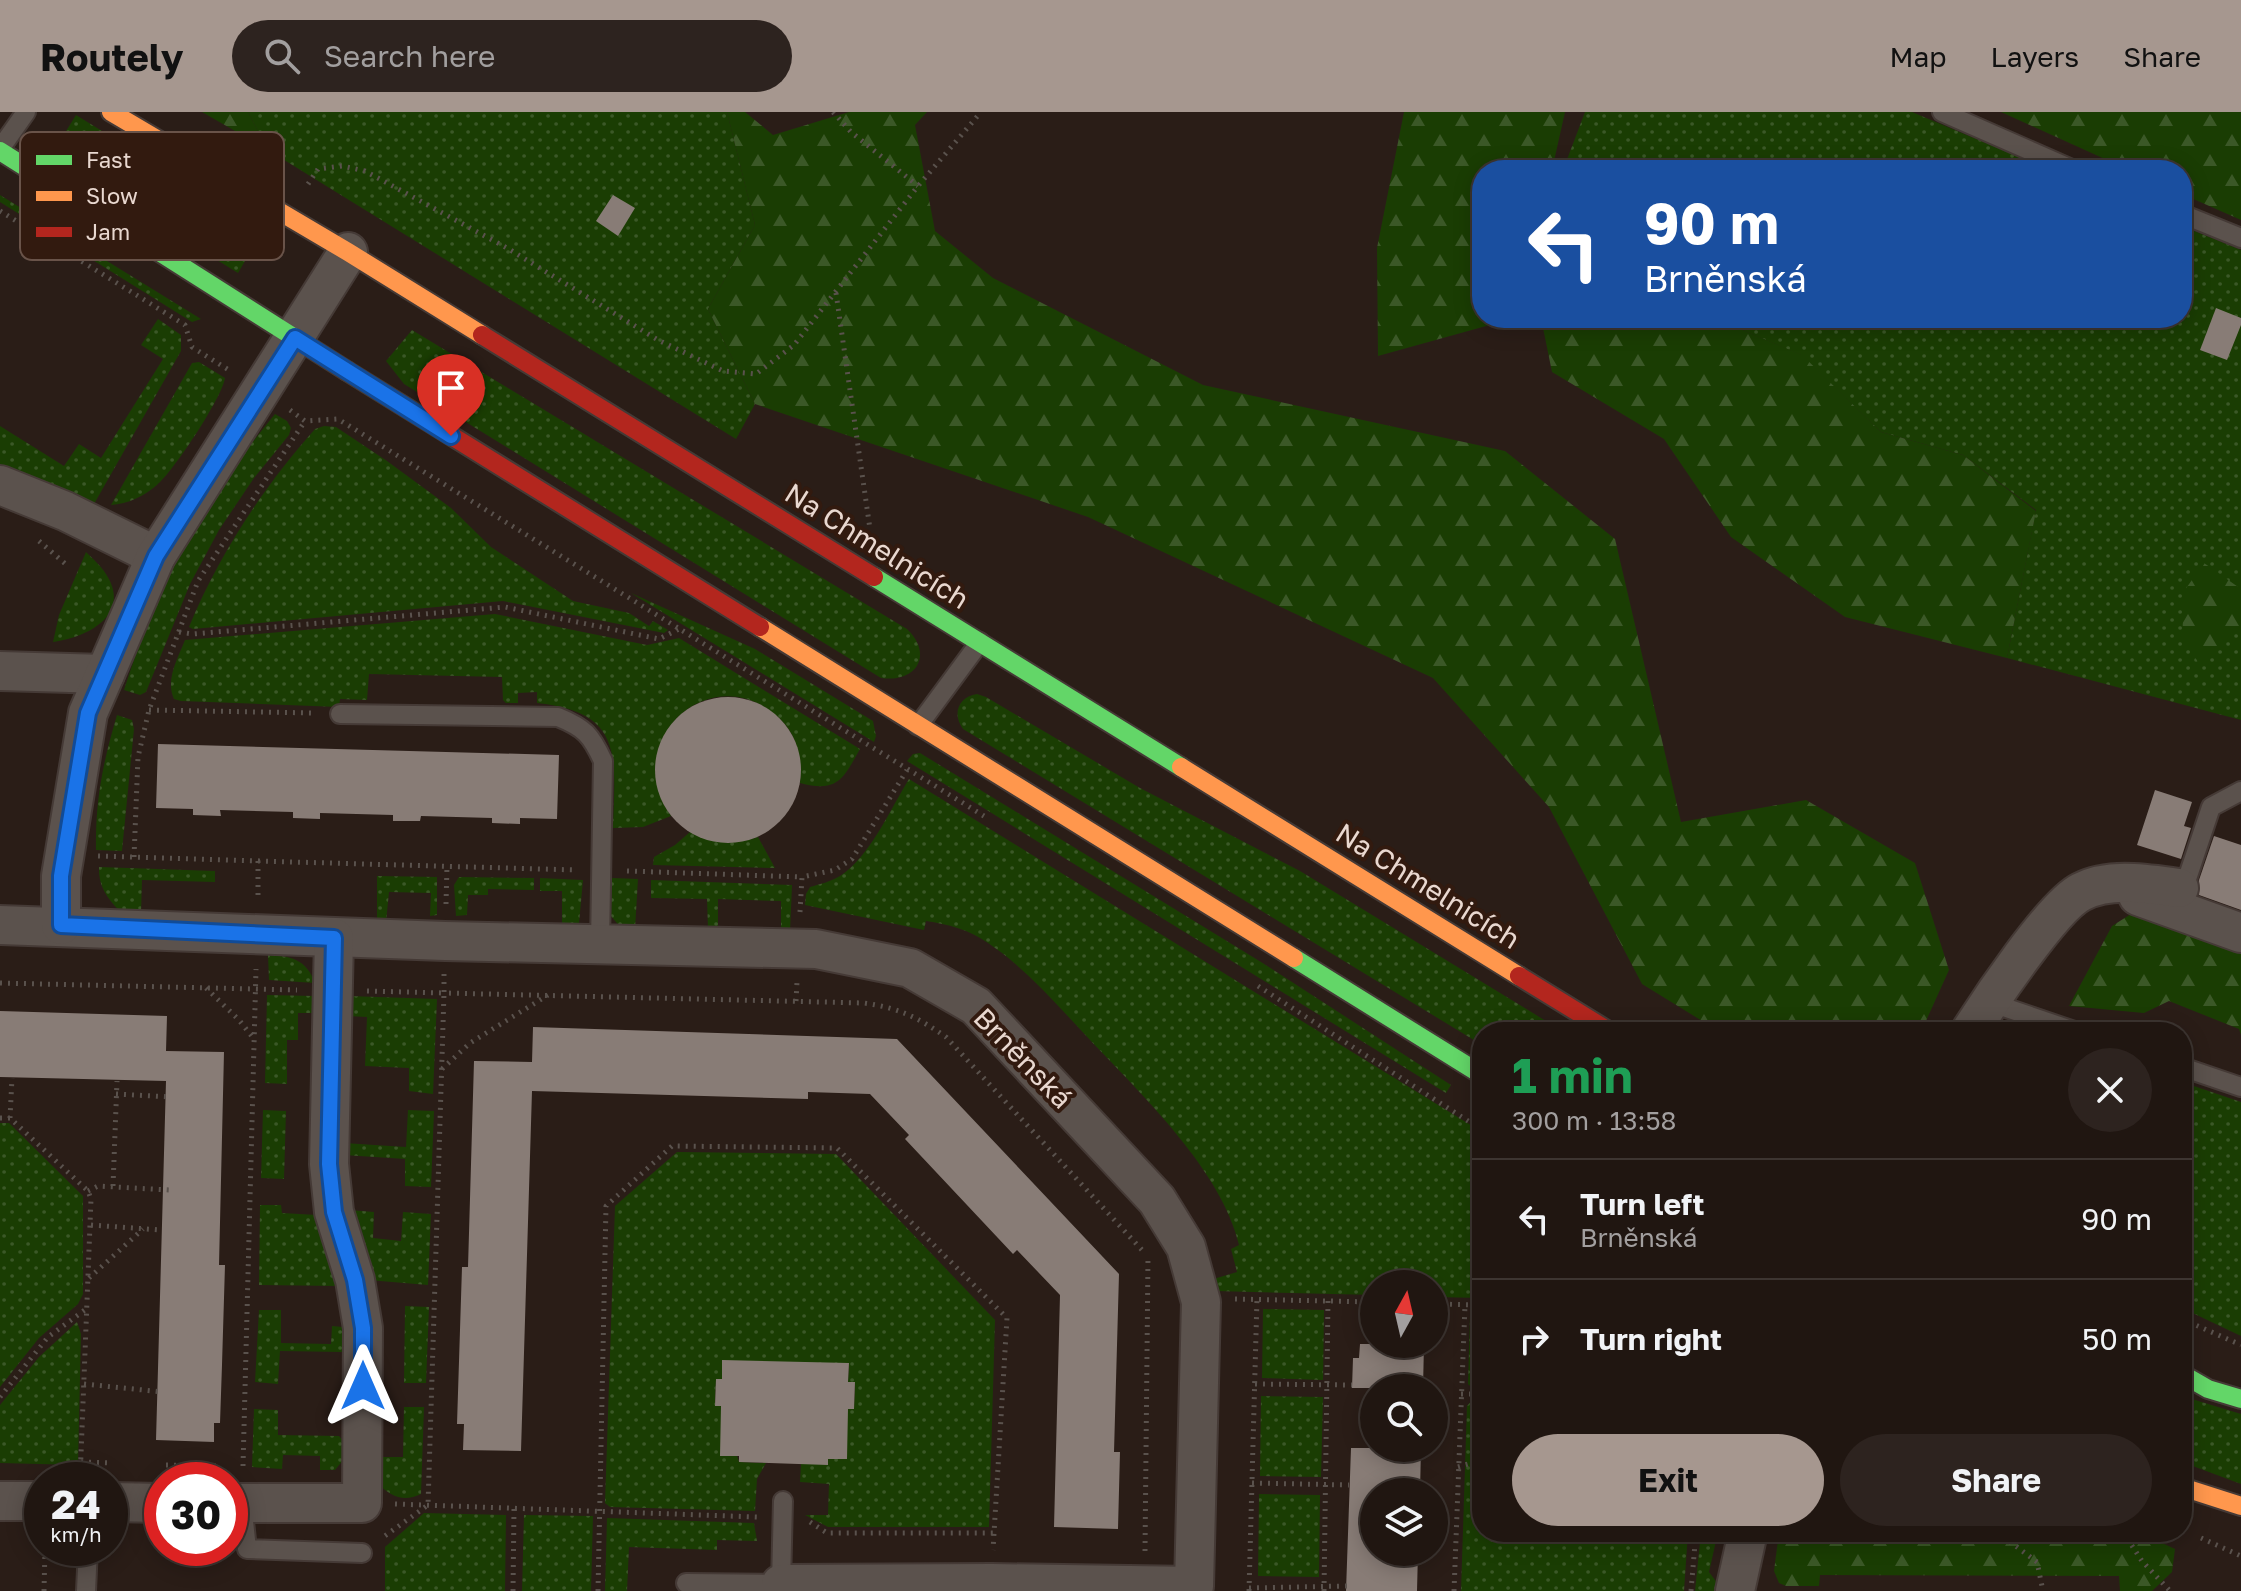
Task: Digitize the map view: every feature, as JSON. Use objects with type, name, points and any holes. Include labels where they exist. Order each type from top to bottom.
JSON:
[{"type":"street","name":"Na Chmelnicích","points":[[111,112],[145,132]]},
{"type":"street","points":[[0,150],[20,163]]},
{"type":"street","name":"Na Chmelnicích","points":[[286,216],[1594,1022]]},
{"type":"street","points":[[61,925],[61,876],[88,713],[156,556],[348,252]]},
{"type":"street","points":[[173,260],[1472,1069]]},
{"type":"street","points":[[0,485],[65,511],[156,556]]},
{"type":"street","points":[[0,671],[105,674]]},
{"type":"street","points":[[1979,1017],[2057,914],[2080,892],[2105,884],[2150,884],[2179,888]]},
{"type":"street","points":[[2105,884],[2241,933]]},
{"type":"street","name":"Brněnská","points":[[0,925],[334,938],[816,949],[910,968],[976,1006],[1157,1200],[1186,1247],[1201,1302],[1194,1586],[993,1565],[781,1588]]},
{"type":"street","points":[[248,1503],[362,1503],[363,1328],[355,1280],[334,1212],[329,1164],[334,938]]},
{"type":"street","points":[[2192,1380],[2208,1389],[2241,1399]]},
{"type":"street","points":[[2192,1490],[2241,1506]]},
{"type":"street","points":[[0,1501],[24,1501]]},
{"type":"street","points":[[1735,1591],[1746,1542]]},
{"type":"lane","points":[[0,150],[26,112]]},
{"type":"lane","points":[[1942,112],[2051,160]]},
{"type":"lane","points":[[2192,218],[2241,238]]},
{"type":"lane","points":[[918,726],[980,642]]},
{"type":"lane","points":[[340,714],[558,717],[580,726],[593,740],[603,761],[600,945]]},
{"type":"lane","points":[[2179,888],[2186,882],[2211,807],[2241,791]]},
{"type":"lane","points":[[1979,1017],[2012,1022]]},
{"type":"lane","points":[[2192,1070],[2241,1087]]},
{"type":"lane","points":[[686,1583],[781,1588],[782,1510]]},
{"type":"lane","points":[[248,1549],[362,1553]]},
{"type":"lane","points":[[86,1591],[87,1566]]},
{"type":"path","points":[[833,112],[851,132],[918,186]]},
{"type":"path","points":[[286,216],[318,169],[342,166],[365,171],[507,248],[658,340],[723,371],[756,374],[794,345],[918,186],[981,112]]},
{"type":"path","points":[[0,211],[20,223]]},
{"type":"path","points":[[80,260],[185,325],[192,347]]},
{"type":"path","points":[[836,292],[877,579]]},
{"type":"path","points":[[134,857],[138,757],[149,710],[198,581],[305,421],[338,419],[985,817]]},
{"type":"path","points":[[179,632],[193,634],[505,607],[659,639],[679,629]]},
{"type":"path","points":[[149,710],[340,714]]},
{"type":"path","points":[[65,855],[802,877],[835,870],[852,859],[907,770]]},
{"type":"path","points":[[238,1462],[258,861]]},
{"type":"path","points":[[796,1001],[802,877]]},
{"type":"path","points":[[0,983],[864,1003],[915,1016],[946,1037],[1148,1256],[1145,1553],[1130,1552]]},
{"type":"path","points":[[1256,985],[1472,1124]]},
{"type":"path","points":[[206,988],[239,1020],[254,1040]]},
{"type":"path","points":[[428,1505],[444,993]]},
{"type":"path","points":[[441,1070],[470,1043],[548,995]]},
{"type":"path","points":[[10,1118],[12,1078]]},
{"type":"path","points":[[113,1186],[117,1081]]},
{"type":"path","points":[[116,1094],[171,1097]]},
{"type":"path","points":[[0,1118],[10,1118],[88,1191],[91,1199],[81,1462]]},
{"type":"path","points":[[598,1591],[606,1206],[672,1146],[837,1148],[1007,1318],[993,1565]]},
{"type":"path","points":[[88,1191],[98,1186],[169,1190]]},
{"type":"path","points":[[91,1225],[161,1230]]},
{"type":"path","points":[[88,1279],[143,1229]]},
{"type":"path","points":[[1148,1305],[1257,1298],[1360,1302]]},
{"type":"path","points":[[1257,1298],[1249,1589],[1347,1586]]},
{"type":"path","points":[[1324,1589],[1328,1301]]},
{"type":"path","points":[[1448,1304],[1472,1305]]},
{"type":"path","points":[[1454,1591],[1465,1305]]},
{"type":"path","points":[[0,1397],[48,1337],[87,1309]]},
{"type":"path","points":[[2192,1323],[2241,1345]]},
{"type":"path","points":[[84,1384],[163,1392]]},
{"type":"path","points":[[1255,1384],[1352,1385]]},
{"type":"path","points":[[1461,1394],[1472,1394]]},
{"type":"path","points":[[1458,1467],[1472,1463]]},
{"type":"path","points":[[1252,1483],[1349,1485]]},
{"type":"path","points":[[362,1503],[600,1513],[782,1510],[827,1533],[994,1533]]},
{"type":"path","points":[[362,1553],[428,1505]]},
{"type":"path","points":[[513,1591],[514,1509]]},
{"type":"path","points":[[2194,1534],[2241,1556]]},
{"type":"path","points":[[1691,1591],[1695,1542]]},
{"type":"path","points":[[2010,1542],[2037,1562],[2043,1591]]},
{"type":"path","points":[[2130,1542],[2142,1561],[2170,1591]]},
{"type":"path","points":[[993,1565],[1009,1547]]},
{"type":"path","points":[[44,1591],[45,1566]]},
{"type":"green space","points":[[202,112],[248,112],[259,132],[237,132]]},
{"type":"green space","points":[[248,112],[727,112],[755,225],[708,309],[755,404],[736,439],[284,160],[284,132],[259,132]]},
{"type":"green space","points":[[727,112],[745,112],[773,135],[849,112],[927,112],[915,125],[935,231],[993,278],[1203,385],[1505,451],[1615,539],[1681,822],[1806,800],[1915,863],[1949,970],[1926,1022],[1704,1022],[1642,984],[1549,807],[1433,678],[1088,517],[755,404],[708,309],[755,225]]},
{"type":"green space","points":[[1404,112],[1565,112],[1554,160],[1472,160],[1472,328],[1479,328],[1378,356],[1377,248]]},
{"type":"green space","points":[[1585,112],[1912,112],[2026,160],[1567,160]]},
{"type":"green space","points":[[2001,112],[2241,112],[2241,220],[2192,198],[2192,160],[2107,160]]},
{"type":"green space","points":[[76,115],[104,132],[65,132]]},
{"type":"green space","points":[[0,195],[20,207],[20,214],[0,202]]},
{"type":"green space","points":[[2192,230],[2241,250],[2241,720],[2007,658],[2036,510],[1963,455],[1881,432],[1801,355],[1738,328],[2192,328]]},
{"type":"green space","points":[[93,260],[105,260],[201,319],[192,322]]},
{"type":"green space","points":[[217,260],[246,260],[238,273]]},
{"type":"green space","points":[[158,319],[181,335],[181,351],[94,504],[48,482],[0,466],[0,426],[64,466],[79,444],[101,458],[163,359],[141,345]]},
{"type":"green space","points":[[1543,328],[1738,328],[1802,355],[1881,432],[1963,455],[2036,511],[2007,658],[1845,617],[1731,537],[1664,439],[1552,372]]},
{"type":"green space","points":[[412,330],[907,629],[919,648],[917,665],[904,676],[881,678],[404,384],[386,361]]},
{"type":"green space","points":[[199,362],[225,378],[196,434],[157,485],[136,499],[111,505],[192,363]]},
{"type":"green space","points":[[275,414],[287,421],[291,428],[289,435],[254,478],[219,530],[190,584],[146,692],[140,695],[124,690],[156,602],[186,539],[215,491]]},
{"type":"green space","points":[[336,427],[387,461],[451,508],[491,547],[573,601],[629,613],[649,626],[653,621],[668,630],[664,633],[503,601],[189,627],[228,548],[260,498],[315,429]]},
{"type":"green space","points":[[86,552],[102,568],[112,586],[114,599],[111,611],[104,620],[81,635],[53,642],[59,615]]},
{"type":"green space","points":[[2204,563],[2241,589],[2241,634],[2231,634],[2199,664],[2183,636],[2182,594]]},
{"type":"green space","points":[[631,593],[755,649],[873,721],[874,742]]},
{"type":"green space","points":[[495,614],[647,645],[679,638],[860,749],[844,776],[831,785],[800,783],[798,749],[781,720],[755,702],[729,696],[704,700],[682,713],[666,733],[657,758],[658,786],[671,816],[643,827],[613,828],[613,759],[600,728],[586,716],[537,703],[537,692],[518,693],[518,703],[506,703],[503,700],[502,677],[369,674],[367,700],[340,699],[339,707],[181,701],[174,699],[172,692],[174,669],[185,640]]},
{"type":"green space","points":[[977,694],[986,697],[1140,788],[1300,871],[1548,1022],[1472,1022],[1472,1039],[963,729],[958,718],[959,707],[970,696]]},
{"type":"green space","points":[[117,715],[132,720],[134,729],[122,851],[96,850],[101,782]]},
{"type":"green space","points":[[920,753],[1261,962],[1451,1085],[1446,1093],[907,761],[913,754]]},
{"type":"green space","points":[[909,779],[1472,1126],[1472,1298],[1448,1297],[1448,1270],[1360,1270],[1360,1295],[1215,1291],[1210,1280],[1237,1272],[1231,1249],[1239,1245],[1216,1189],[1178,1135],[1029,976],[988,943],[958,928],[926,921],[924,930],[805,905],[810,887],[840,876],[879,832]]},
{"type":"green space","points":[[690,832],[723,842],[758,837],[775,868],[653,865],[654,857]]},
{"type":"green space","points":[[99,867],[215,871],[215,882],[142,880],[141,912],[120,911],[104,891]]},
{"type":"green space","points":[[377,876],[437,877],[437,915],[430,916],[431,893],[389,892],[386,922],[377,921]]},
{"type":"green space","points":[[459,877],[534,878],[534,890],[488,889],[488,895],[468,895],[467,915],[456,916],[454,885]]},
{"type":"green space","points":[[540,878],[583,880],[579,923],[562,926],[562,891],[540,891]]},
{"type":"green space","points":[[612,878],[638,879],[635,929],[621,928],[611,916]]},
{"type":"green space","points":[[651,880],[792,885],[790,932],[781,932],[781,901],[718,899],[718,926],[708,929],[707,899],[651,898]]},
{"type":"green space","points":[[2158,897],[2241,930],[2241,1035],[2239,1029],[2169,1001],[2144,1013],[2069,1006],[2112,926]]},
{"type":"green space","points":[[268,955],[297,960],[315,983],[269,980]]},
{"type":"green space","points":[[267,995],[315,996],[314,1013],[298,1013],[298,1040],[287,1040],[287,1084],[265,1083]]},
{"type":"green space","points":[[348,996],[437,999],[433,1094],[409,1091],[409,1068],[365,1066],[367,1017],[347,1016]]},
{"type":"green space","points":[[2192,1085],[2241,1102],[2241,1336],[2192,1313]]},
{"type":"green space","points":[[263,1110],[286,1111],[284,1179],[261,1178]]},
{"type":"green space","points":[[408,1110],[434,1111],[431,1187],[405,1186],[405,1159],[344,1155],[344,1143],[406,1147]]},
{"type":"green space","points":[[0,1123],[9,1123],[83,1196],[83,1294],[78,1304],[39,1338],[0,1387]]},
{"type":"green space","points":[[677,1152],[836,1154],[995,1320],[989,1527],[828,1527],[805,1515],[828,1515],[829,1484],[800,1482],[801,1464],[828,1459],[848,1409],[854,1409],[855,1383],[848,1382],[849,1364],[722,1361],[722,1379],[716,1379],[715,1405],[721,1406],[739,1462],[766,1463],[757,1479],[755,1511],[610,1507],[605,1503],[615,1206]]},
{"type":"green space","points":[[260,1205],[281,1205],[282,1213],[317,1215],[337,1286],[259,1285]]},
{"type":"green space","points":[[349,1210],[374,1212],[373,1238],[401,1241],[403,1212],[431,1214],[428,1285],[368,1280]]},
{"type":"green space","points":[[405,1306],[429,1307],[426,1383],[404,1383]]},
{"type":"green space","points":[[1263,1309],[1324,1310],[1323,1380],[1262,1378]]},
{"type":"green space","points":[[259,1310],[281,1310],[281,1343],[331,1344],[332,1326],[343,1327],[343,1352],[280,1351],[278,1384],[255,1382]]},
{"type":"green space","points":[[1470,1315],[1472,1315],[1472,1388],[1468,1384]]},
{"type":"green space","points":[[77,1322],[81,1334],[78,1462],[0,1463],[0,1405],[39,1357]]},
{"type":"green space","points":[[1261,1396],[1323,1397],[1321,1477],[1260,1476]]},
{"type":"green space","points":[[2192,1399],[2241,1414],[2241,1484],[2192,1466]]},
{"type":"green space","points":[[1472,1400],[1472,1542],[1687,1542],[1684,1591],[1461,1591],[1467,1406]]},
{"type":"green space","points":[[404,1407],[424,1407],[421,1494],[408,1498],[392,1495],[377,1483],[378,1457],[403,1457]]},
{"type":"green space","points":[[254,1409],[278,1410],[278,1435],[339,1436],[346,1444],[344,1459],[335,1470],[320,1470],[320,1456],[283,1455],[282,1469],[252,1467]]},
{"type":"green space","points":[[1259,1494],[1320,1495],[1319,1577],[1258,1576]]},
{"type":"green space","points":[[424,1513],[506,1515],[505,1591],[385,1591],[385,1547]]},
{"type":"green space","points":[[524,1515],[593,1516],[591,1591],[522,1591]]},
{"type":"green space","points":[[607,1518],[754,1523],[757,1541],[717,1540],[717,1550],[629,1547],[627,1591],[605,1591]]},
{"type":"green space","points":[[1700,1542],[1716,1542],[1709,1572],[1718,1584],[1717,1591],[1695,1591]]},
{"type":"green space","points":[[1778,1542],[2160,1542],[2175,1549],[2172,1572],[2152,1591],[2120,1591],[2119,1576],[1820,1575],[1819,1586],[1786,1586],[1779,1583],[1774,1571]]},
{"type":"building","points":[[613,195],[635,208],[618,236],[596,221]]},
{"type":"building","points":[[2216,308],[2241,318],[2227,360],[2200,350]]},
{"type":"building","points":[[728,697],[756,703],[780,718],[795,742],[801,770],[795,798],[780,822],[756,837],[728,843],[700,837],[676,822],[661,798],[655,770],[661,742],[676,718],[700,703]]},
{"type":"building","points":[[158,744],[559,755],[557,819],[520,818],[520,824],[492,823],[492,818],[421,816],[420,821],[393,821],[393,815],[320,813],[320,819],[293,818],[293,812],[220,810],[221,816],[193,815],[193,809],[156,808]]},
{"type":"building","points":[[2155,790],[2192,802],[2184,826],[2191,828],[2181,859],[2137,845]]},
{"type":"building","points":[[2214,836],[2241,845],[2241,910],[2199,895],[2199,880]]},
{"type":"building","points":[[0,1011],[167,1016],[166,1051],[224,1052],[219,1265],[225,1265],[220,1423],[214,1423],[214,1442],[156,1440],[166,1081],[0,1077]]},
{"type":"building","points":[[533,1027],[897,1039],[1119,1274],[1114,1452],[1120,1452],[1118,1529],[1054,1527],[1060,1295],[1017,1250],[1013,1254],[905,1139],[909,1135],[870,1094],[808,1092],[808,1099],[532,1091],[521,1451],[463,1450],[464,1424],[457,1424],[462,1267],[468,1267],[474,1061],[532,1062]]},
{"type":"building","points":[[1360,1344],[1360,1358],[1424,1358],[1423,1374],[1360,1374],[1360,1388],[1352,1388],[1353,1358],[1359,1358]]},
{"type":"building","points":[[722,1360],[849,1363],[848,1382],[855,1382],[854,1409],[848,1409],[847,1459],[828,1459],[828,1465],[739,1462],[739,1456],[720,1456],[721,1406],[715,1406],[716,1379],[722,1379]]},
{"type":"building","points":[[1351,1448],[1360,1448],[1360,1462],[1421,1462],[1420,1478],[1360,1478],[1360,1566],[1418,1566],[1417,1591],[1346,1591]]},
{"type":"traffic: fast","points":[[0,151],[20,164]]},
{"type":"traffic: fast","points":[[172,260],[347,371]]},
{"type":"traffic: fast","points":[[874,577],[1181,767]]},
{"type":"traffic: fast","points":[[1294,958],[1472,1069]]},
{"type":"traffic: fast","points":[[2192,1380],[2208,1389],[2241,1399]]},
{"type":"traffic: slow","points":[[111,112],[145,132]]},
{"type":"traffic: slow","points":[[284,214],[482,335]]},
{"type":"traffic: slow","points":[[760,627],[1294,958]]},
{"type":"traffic: slow","points":[[1181,767],[1519,976]]},
{"type":"traffic: slow","points":[[2192,1490],[2241,1506]]},
{"type":"traffic: jam","points":[[482,335],[874,577]]},
{"type":"traffic: jam","points":[[347,371],[760,627]]},
{"type":"traffic: jam","points":[[1519,976],[1594,1022]]},
{"type":"route","points":[[363,1386],[363,1328],[355,1280],[334,1212],[329,1164],[334,938],[61,925],[61,876],[88,713],[156,556],[295,338],[451,436]]}]
